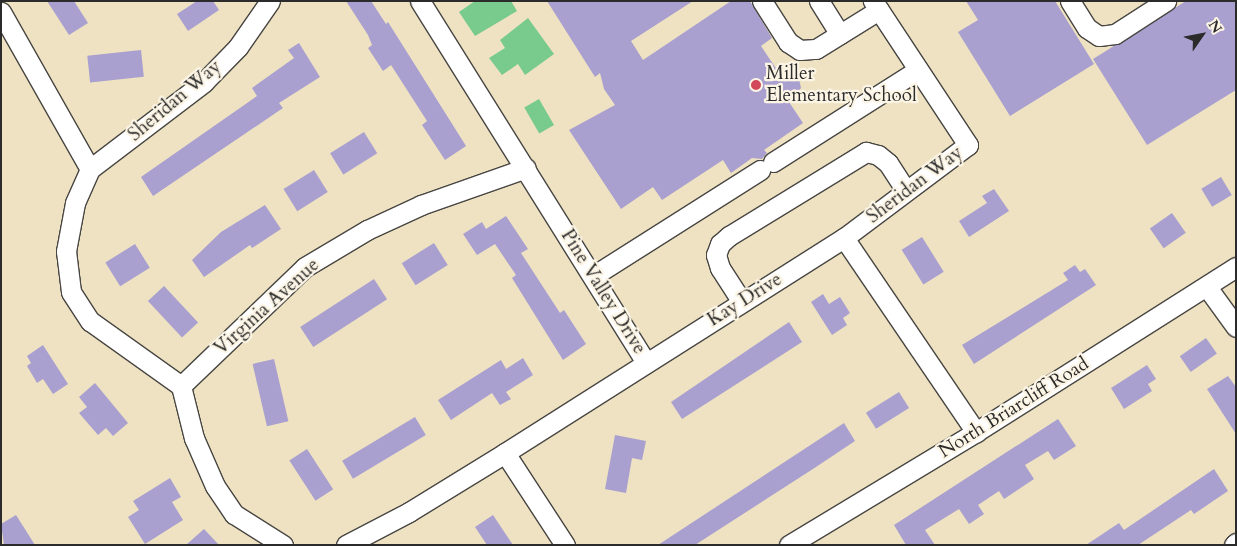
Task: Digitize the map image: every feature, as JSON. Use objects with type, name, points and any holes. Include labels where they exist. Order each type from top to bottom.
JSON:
[{"type":"street","name":"Sheridan Way","points":[[90,169],[204,82],[238,47],[270,1]]},
{"type":"street","name":"Pine Valley Drive","points":[[346,545],[409,512],[646,362],[420,1]]},
{"type":"street","points":[[762,1],[788,42],[800,50],[816,49],[840,34],[876,6]]},
{"type":"street","points":[[819,1],[840,34]]},
{"type":"street","points":[[1070,1],[1087,28],[1099,36],[1115,34],[1166,1]]},
{"type":"street","name":"Sheridan Way","points":[[844,238],[968,145],[876,6]]},
{"type":"street","points":[[1,12],[90,169],[75,203],[66,251],[71,292],[90,322],[181,386],[194,438],[215,486],[234,514],[281,545]]},
{"type":"street","points":[[593,276],[918,70]]},
{"type":"street","points":[[742,302],[720,268],[716,255],[720,244],[729,236],[866,152],[878,155],[888,163],[906,191]]},
{"type":"street","name":"Virginia Avenue","points":[[181,386],[305,267],[367,230],[421,204],[526,168]]},
{"type":"street","points":[[844,238],[976,432]]},
{"type":"street","name":"Kay Drive","points":[[646,362],[844,238]]},
{"type":"street","name":"North Briarcliff Road","points":[[790,545],[976,432],[1236,267]]},
{"type":"street","points":[[1207,287],[1236,327]]},
{"type":"street","points":[[505,453],[565,545]]},
{"type":"green space","points":[[475,1],[511,1],[517,11],[475,36],[459,12]]},
{"type":"green space","points":[[528,18],[554,54],[525,75],[518,64],[502,75],[489,58],[505,48],[500,40]]},
{"type":"green space","points":[[539,99],[554,125],[539,133],[524,108]]},
{"type":"building","points":[[47,1],[74,1],[88,23],[69,35]]},
{"type":"building","points":[[197,1],[213,1],[219,10],[188,31],[177,14]]},
{"type":"building","points":[[346,1],[371,1],[386,24],[388,22],[466,146],[445,160],[422,125],[427,121],[391,65],[383,71],[368,48],[372,45],[368,35]]},
{"type":"building","points":[[547,1],[693,1],[631,41],[643,60],[731,1],[750,1],[772,38],[761,46],[783,79],[798,75],[801,88],[789,102],[803,123],[764,150],[767,153],[762,159],[752,158],[731,173],[723,160],[662,200],[653,187],[621,209],[569,130],[615,105],[604,89],[600,73],[595,77]]},
{"type":"building","points":[[966,1],[1055,1],[1094,64],[1010,116],[958,32],[978,20]]},
{"type":"building","points":[[1186,1],[1236,1],[1236,90],[1147,145],[1093,59]]},
{"type":"building","points":[[299,43],[320,77],[279,103],[283,108],[153,196],[141,177],[257,96],[252,88],[294,58],[288,50]]},
{"type":"building","points":[[141,50],[144,77],[90,82],[87,56]]},
{"type":"building","points":[[364,132],[377,153],[343,174],[330,153]]},
{"type":"building","points":[[314,170],[328,192],[297,211],[283,189]]},
{"type":"building","points":[[1221,177],[1232,195],[1212,207],[1201,189]]},
{"type":"building","points":[[994,189],[1009,211],[969,237],[959,221],[987,203],[982,196]]},
{"type":"building","points":[[265,205],[281,229],[252,248],[250,245],[204,277],[192,260],[221,232]]},
{"type":"building","points":[[1172,213],[1186,233],[1164,248],[1150,228]]},
{"type":"building","points":[[506,216],[528,249],[521,253],[560,313],[564,310],[586,344],[563,360],[512,278],[516,275],[495,244],[477,255],[463,234],[482,222],[486,229]]},
{"type":"building","points":[[922,237],[944,272],[923,284],[902,250]]},
{"type":"building","points":[[434,243],[448,265],[416,285],[402,263]]},
{"type":"building","points":[[135,244],[150,268],[120,286],[105,263]]},
{"type":"building","points":[[1075,265],[1080,272],[1085,269],[1096,285],[974,364],[962,345],[1068,280],[1063,273]]},
{"type":"building","points":[[374,279],[387,299],[313,347],[300,327]]},
{"type":"building","points":[[164,286],[198,323],[182,338],[148,301]]},
{"type":"building","points":[[823,294],[829,304],[840,297],[850,313],[843,318],[847,325],[832,335],[811,302]]},
{"type":"building","points":[[789,322],[802,342],[682,419],[671,402]]},
{"type":"building","points":[[1206,338],[1217,354],[1191,372],[1180,356]]},
{"type":"building","points":[[43,345],[68,384],[53,394],[43,379],[37,383],[27,366],[31,363],[27,356]]},
{"type":"building","points":[[523,358],[533,375],[506,392],[511,399],[500,405],[492,393],[451,420],[438,400],[501,360],[506,369]]},
{"type":"building","points":[[274,359],[288,421],[267,426],[253,364]]},
{"type":"building","points":[[1147,365],[1156,379],[1148,384],[1152,391],[1124,409],[1111,388]]},
{"type":"building","points":[[1228,376],[1236,387],[1236,434],[1207,389]]},
{"type":"building","points":[[95,383],[128,423],[113,436],[106,428],[98,435],[79,413],[87,407],[79,397]]},
{"type":"building","points":[[899,392],[909,408],[876,429],[866,413]]},
{"type":"building","points":[[415,417],[426,435],[353,479],[342,461]]},
{"type":"building","points":[[1058,419],[1076,446],[1054,460],[1048,451],[1025,465],[1034,479],[1004,499],[999,491],[978,505],[984,514],[969,524],[959,509],[925,530],[935,545],[906,545],[894,525]]},
{"type":"building","points":[[844,423],[855,441],[816,467],[695,545],[658,545]]},
{"type":"building","points":[[615,435],[646,441],[642,460],[632,458],[626,493],[605,489]]},
{"type":"building","points":[[307,449],[333,489],[316,501],[289,460]]},
{"type":"building","points":[[1214,469],[1228,491],[1194,514],[1191,510],[1138,545],[1086,545],[1119,523],[1124,530]]},
{"type":"building","points":[[170,478],[181,497],[172,502],[183,520],[145,544],[128,517],[139,510],[133,501]]},
{"type":"building","points":[[16,515],[35,545],[4,545],[1,524]]},
{"type":"building","points":[[493,515],[513,545],[487,545],[475,527]]},
{"type":"building","points":[[204,529],[219,545],[186,545]]},
{"type":"place","name":"Miller Elementary School","points":[[756,85]]}]
